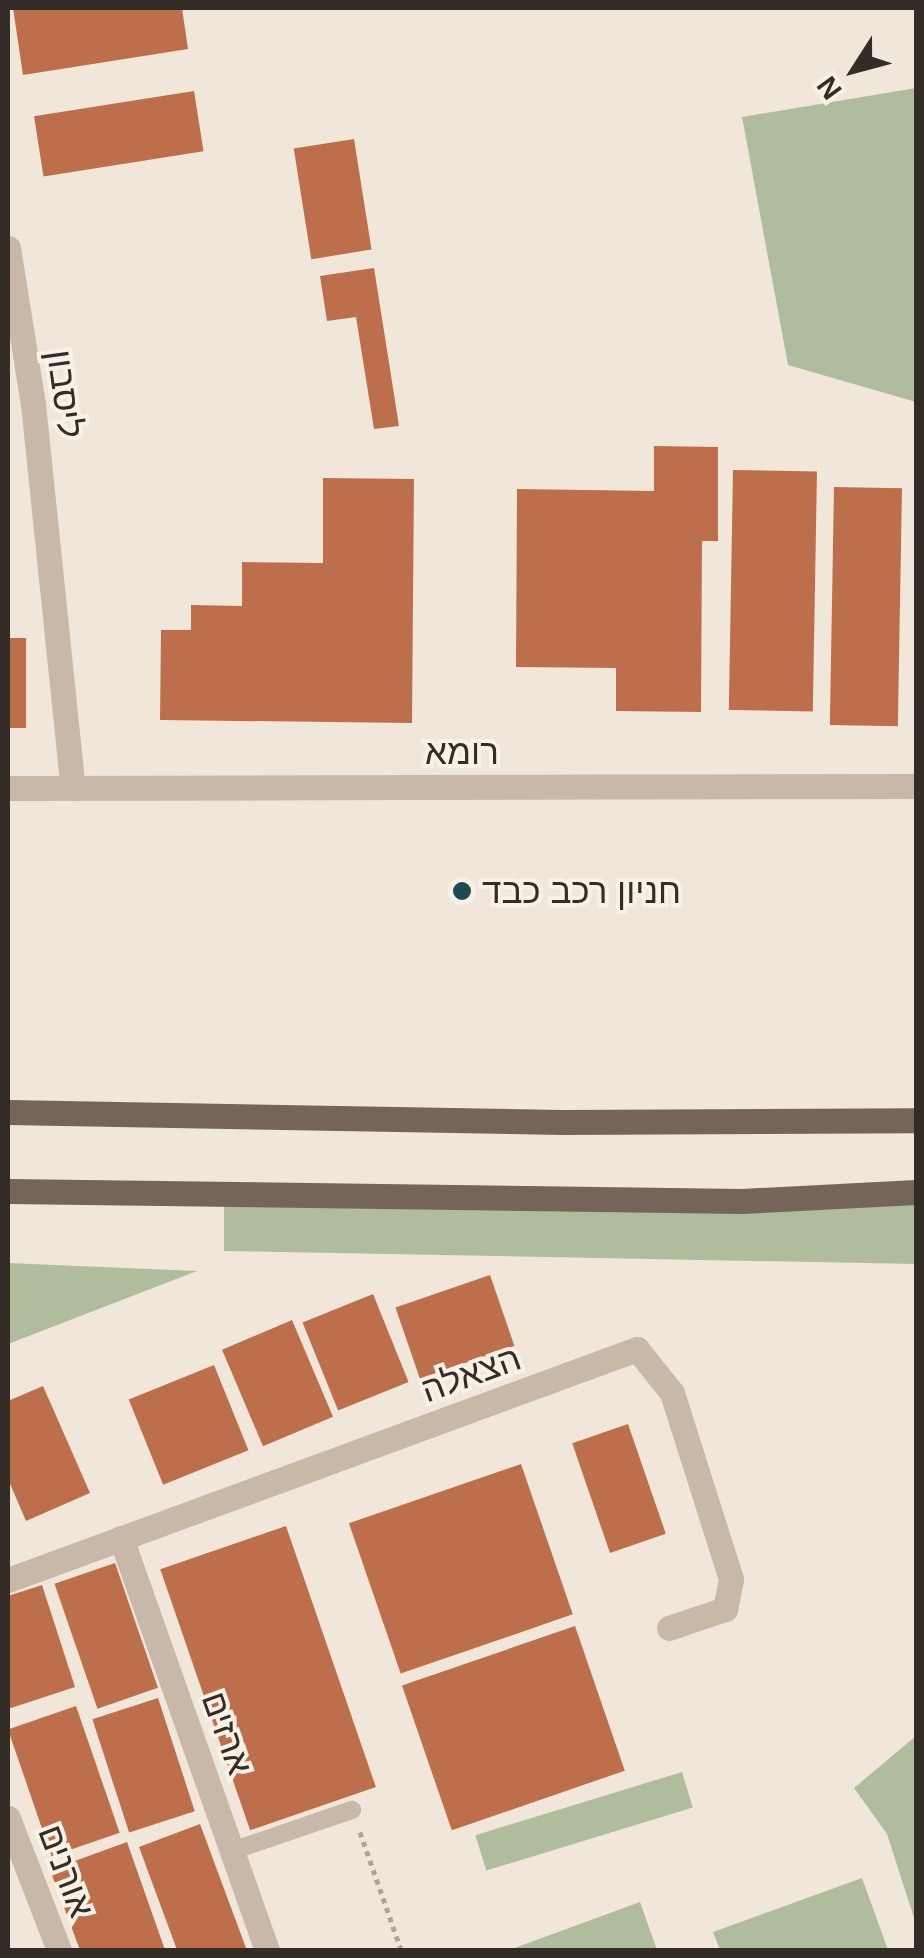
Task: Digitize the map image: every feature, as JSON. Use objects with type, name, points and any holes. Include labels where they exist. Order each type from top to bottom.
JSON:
[{"type":"main road","points":[[8,1112],[542,1122],[916,1120]]},
{"type":"main road","points":[[8,1191],[742,1201],[916,1192]]},
{"type":"street","name":"ליסבון","points":[[8,248],[33,404],[73,788]]},
{"type":"street","name":"רומא","points":[[8,788],[916,786]]},
{"type":"street","name":"הצאלה","points":[[8,1580],[637,1349],[672,1394],[731,1580],[725,1609],[669,1628]]},
{"type":"street","name":"ארזים","points":[[121,1538],[268,1950]]},
{"type":"street","name":"אורנים","points":[[8,1818],[59,1950]]},
{"type":"lane","points":[[232,1850],[352,1810]]},
{"type":"path","points":[[352,1810],[400,1950]]},
{"type":"green space","points":[[916,88],[916,402],[788,365],[742,117]]},
{"type":"green space","points":[[224,1196],[916,1198],[916,1264],[224,1251]]},
{"type":"green space","points":[[8,1263],[197,1271],[8,1344]]},
{"type":"green space","points":[[916,1736],[916,1924],[887,1834],[854,1788]]},
{"type":"green space","points":[[682,1772],[693,1807],[486,1871],[475,1835]]},
{"type":"green space","points":[[862,1878],[888,1950],[720,1950],[713,1932]]},
{"type":"green space","points":[[640,1902],[657,1950],[509,1950]]},
{"type":"building","points":[[13,8],[182,8],[188,49],[23,75]]},
{"type":"building","points":[[194,91],[204,151],[44,177],[34,116]]},
{"type":"building","points":[[354,139],[372,250],[311,259],[294,149]]},
{"type":"building","points":[[374,268],[399,426],[374,429],[356,317],[327,321],[320,276]]},
{"type":"building","points":[[654,446],[718,447],[718,541],[702,541],[701,712],[616,711],[616,668],[516,667],[517,489],[654,491]]},
{"type":"building","points":[[733,470],[817,471],[813,711],[729,710]]},
{"type":"building","points":[[323,478],[414,479],[412,723],[160,720],[161,630],[191,630],[191,605],[242,606],[242,562],[323,563]]},
{"type":"building","points":[[834,487],[902,488],[898,726],[830,725]]},
{"type":"building","points":[[8,638],[26,638],[26,728],[8,728]]},
{"type":"building","points":[[490,1275],[514,1346],[420,1378],[395,1308]]},
{"type":"building","points":[[373,1294],[409,1382],[338,1411],[303,1322]]},
{"type":"building","points":[[292,1320],[333,1417],[263,1446],[222,1350]]},
{"type":"building","points":[[214,1365],[248,1450],[163,1485],[129,1399]]},
{"type":"building","points":[[43,1386],[90,1493],[26,1521],[8,1479],[8,1401]]},
{"type":"building","points":[[628,1424],[666,1534],[610,1553],[572,1443]]},
{"type":"building","points":[[521,1464],[573,1614],[401,1674],[349,1523]]},
{"type":"building","points":[[286,1526],[376,1787],[250,1830],[160,1569]]},
{"type":"building","points":[[115,1563],[158,1688],[97,1709],[54,1584]]},
{"type":"building","points":[[42,1585],[75,1687],[8,1709],[8,1596]]},
{"type":"building","points":[[575,1626],[625,1771],[452,1830],[402,1686]]},
{"type":"building","points":[[158,1698],[195,1811],[129,1832],[92,1719]]},
{"type":"building","points":[[76,1706],[120,1833],[52,1856],[8,1729]]},
{"type":"building","points":[[200,1824],[246,1948],[177,1950],[139,1847]]},
{"type":"building","points":[[127,1842],[165,1950],[80,1950],[50,1870]]},
{"type":"place","name":"חניון רכב כבד","points":[[462,891]]}]
